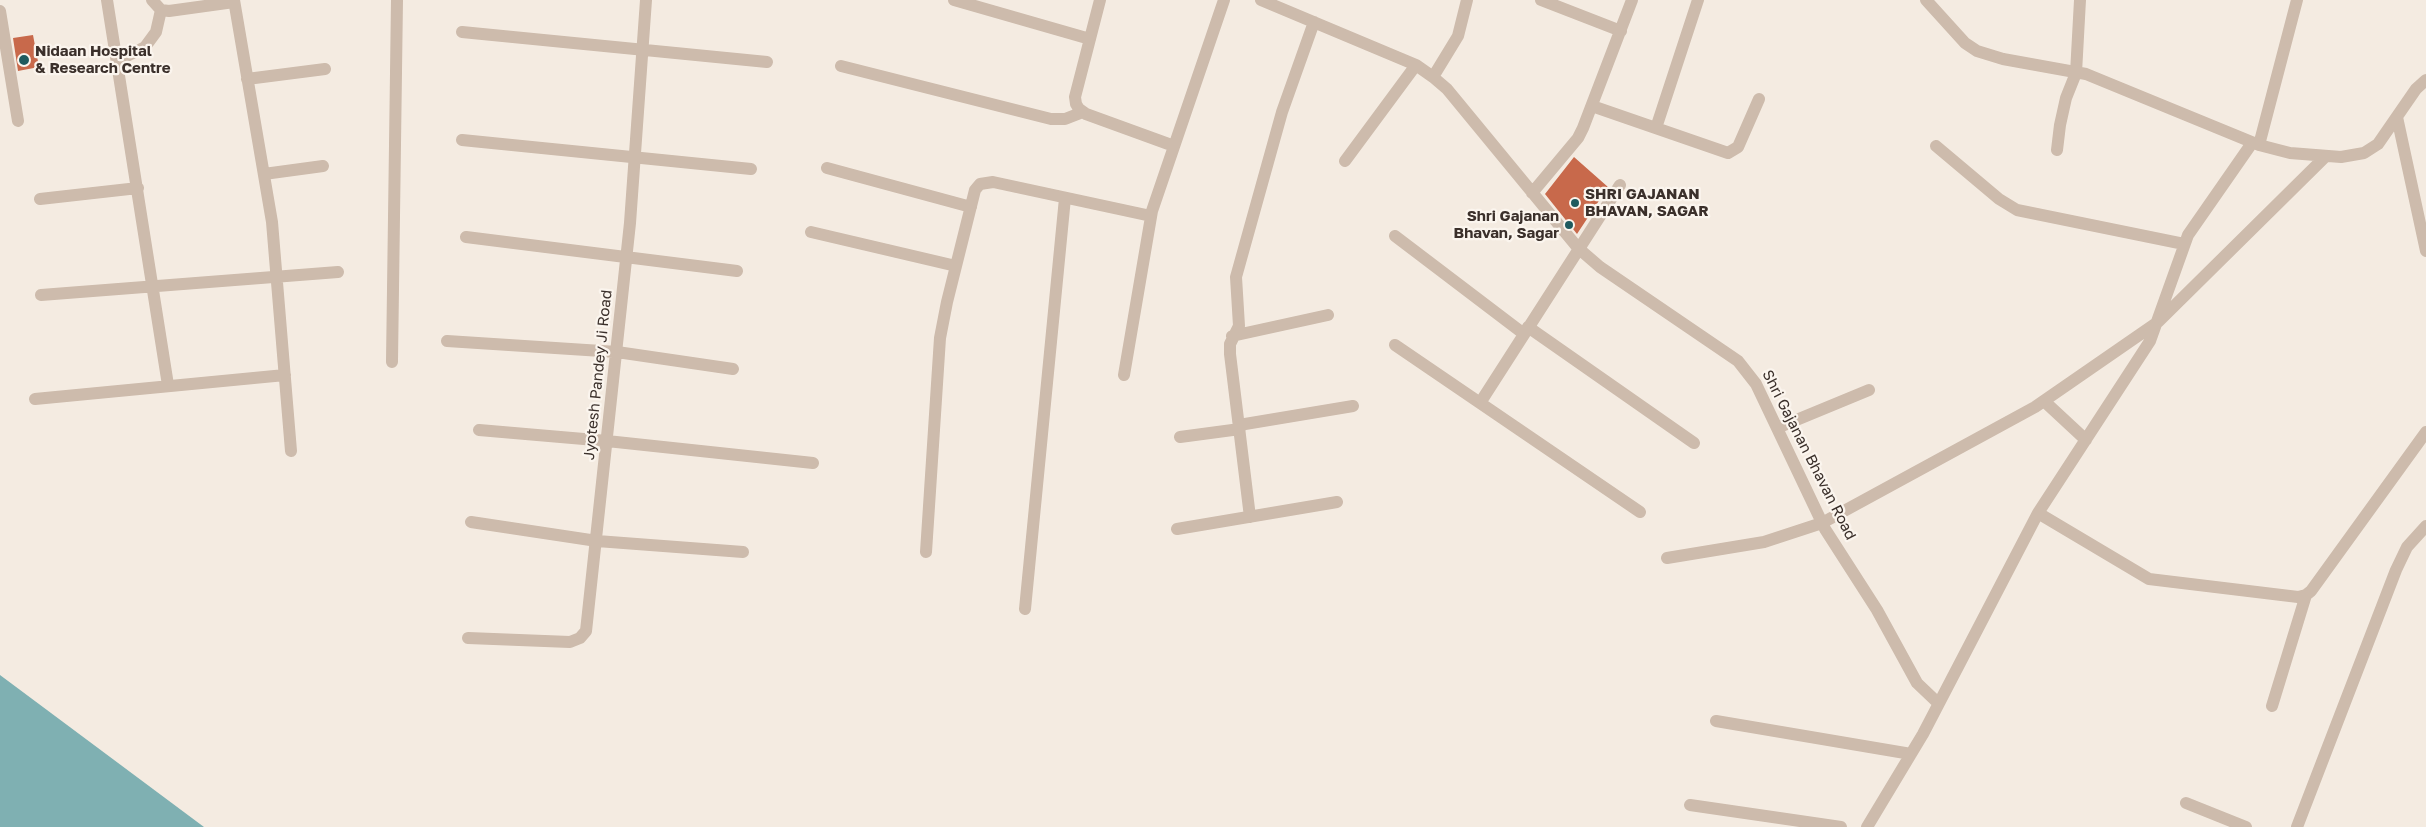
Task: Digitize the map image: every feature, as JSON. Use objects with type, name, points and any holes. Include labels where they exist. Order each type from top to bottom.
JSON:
[{"type":"street","points":[[107,0],[154,286],[168,385]]},
{"type":"street","points":[[152,0],[161,10]]},
{"type":"street","points":[[392,362],[397,0]]},
{"type":"street","name":"Jyotesh Pandey Ji Road","points":[[468,638],[570,642],[580,638],[586,631],[589,620],[626,258],[646,0]]},
{"type":"street","points":[[954,0],[982,4],[1090,39]]},
{"type":"street","points":[[1100,0],[1075,97],[1076,104],[1083,112],[1174,146]]},
{"type":"street","points":[[1124,375],[1151,216],[1224,0]]},
{"type":"street","points":[[1261,0],[1416,65],[1433,77],[1458,36],[1467,0]]},
{"type":"street","points":[[1541,0],[1621,31]]},
{"type":"street","points":[[1532,193],[1578,138],[1632,0]]},
{"type":"street","points":[[1656,128],[1698,0]]},
{"type":"street","points":[[1926,0],[1965,43],[1977,51],[2003,60],[2095,78],[2255,144],[2290,153],[2326,156],[2353,156],[2364,153],[2378,144],[2416,89],[2425,81]]},
{"type":"street","points":[[2057,150],[2066,98],[2076,73],[2080,0]]},
{"type":"street","points":[[1867,827],[1911,754],[2038,513],[2143,352],[2158,322],[2184,244],[2193,227],[2255,144],[2297,0]]},
{"type":"street","points":[[161,10],[234,1],[272,222],[291,451]]},
{"type":"street","points":[[117,61],[145,47],[156,32],[161,10]]},
{"type":"street","points":[[0,11],[18,121]]},
{"type":"street","points":[[1250,517],[1230,354],[1232,336],[1239,326],[1236,277],[1282,112],[1314,22]]},
{"type":"street","points":[[462,32],[767,62]]},
{"type":"street","points":[[1345,161],[1416,65]]},
{"type":"street","points":[[841,66],[1051,119],[1065,119],[1083,112]]},
{"type":"street","points":[[247,79],[324,69]]},
{"type":"street","name":"Shri Gajanan Bhavan Road","points":[[1433,77],[1447,89],[1578,248],[1600,267],[1738,361],[1756,384],[1822,523],[1877,610],[1916,683],[1938,703]]},
{"type":"street","points":[[0,88],[14,91]]},
{"type":"street","points":[[1592,106],[1728,153],[1738,147],[1759,99]]},
{"type":"street","points":[[2397,117],[2426,251]]},
{"type":"street","points":[[462,140],[635,159],[751,169]]},
{"type":"street","points":[[1936,146],[1999,200],[2017,210],[2184,244]]},
{"type":"street","points":[[1667,558],[1764,542],[1822,523],[2044,401],[2158,322],[2326,156]]},
{"type":"street","points":[[264,174],[323,166]]},
{"type":"street","points":[[827,168],[971,207]]},
{"type":"street","points":[[926,552],[940,338],[975,190],[980,184],[986,182],[1151,216]]},
{"type":"street","points":[[1480,403],[1578,248],[1620,186]]},
{"type":"street","points":[[40,199],[138,188]]},
{"type":"street","points":[[1024,609],[1065,198]]},
{"type":"street","points":[[812,232],[956,266]]},
{"type":"street","points":[[466,236],[737,271]]},
{"type":"street","points":[[1395,236],[1526,331],[1694,443]]},
{"type":"street","points":[[41,295],[338,272]]},
{"type":"street","points":[[1232,336],[1328,315]]},
{"type":"street","points":[[447,341],[617,352],[733,370]]},
{"type":"street","points":[[1395,345],[1640,512]]},
{"type":"street","points":[[35,398],[285,375]]},
{"type":"street","points":[[1777,428],[1869,390]]},
{"type":"street","points":[[2044,401],[2086,440]]},
{"type":"street","points":[[1180,437],[1353,406]]},
{"type":"street","points":[[480,430],[607,441],[813,463]]},
{"type":"street","points":[[2038,513],[2149,579],[2298,597],[2306,595],[2311,591],[2426,432]]},
{"type":"street","points":[[1177,529],[1337,502]]},
{"type":"street","points":[[471,522],[597,541],[743,552]]},
{"type":"street","points":[[2297,827],[2396,570],[2407,547],[2426,526]]},
{"type":"street","points":[[2272,706],[2306,595]]},
{"type":"street","points":[[1716,721],[1911,754]]},
{"type":"street","points":[[2186,803],[2246,827]]},
{"type":"street","points":[[1690,805],[1841,827]]},
{"type":"water","points":[[0,675],[204,827],[0,827]]},
{"type":"building","points":[[33,35],[39,67],[18,71],[13,38]]},
{"type":"building","name":"SHRI GAJANAN BHAVAN, SAGAR","points":[[1574,157],[1608,187],[1577,234],[1545,194]]},
{"type":"place","name":"Nidaan Hospital & Research Centre","points":[[24,60]]},
{"type":"place","name":"SHRI GAJANAN BHAVAN, SAGAR","points":[[1575,203]]},
{"type":"place","name":"Shri Gajanan Bhavan, Sagar","points":[[1569,225]]}]
